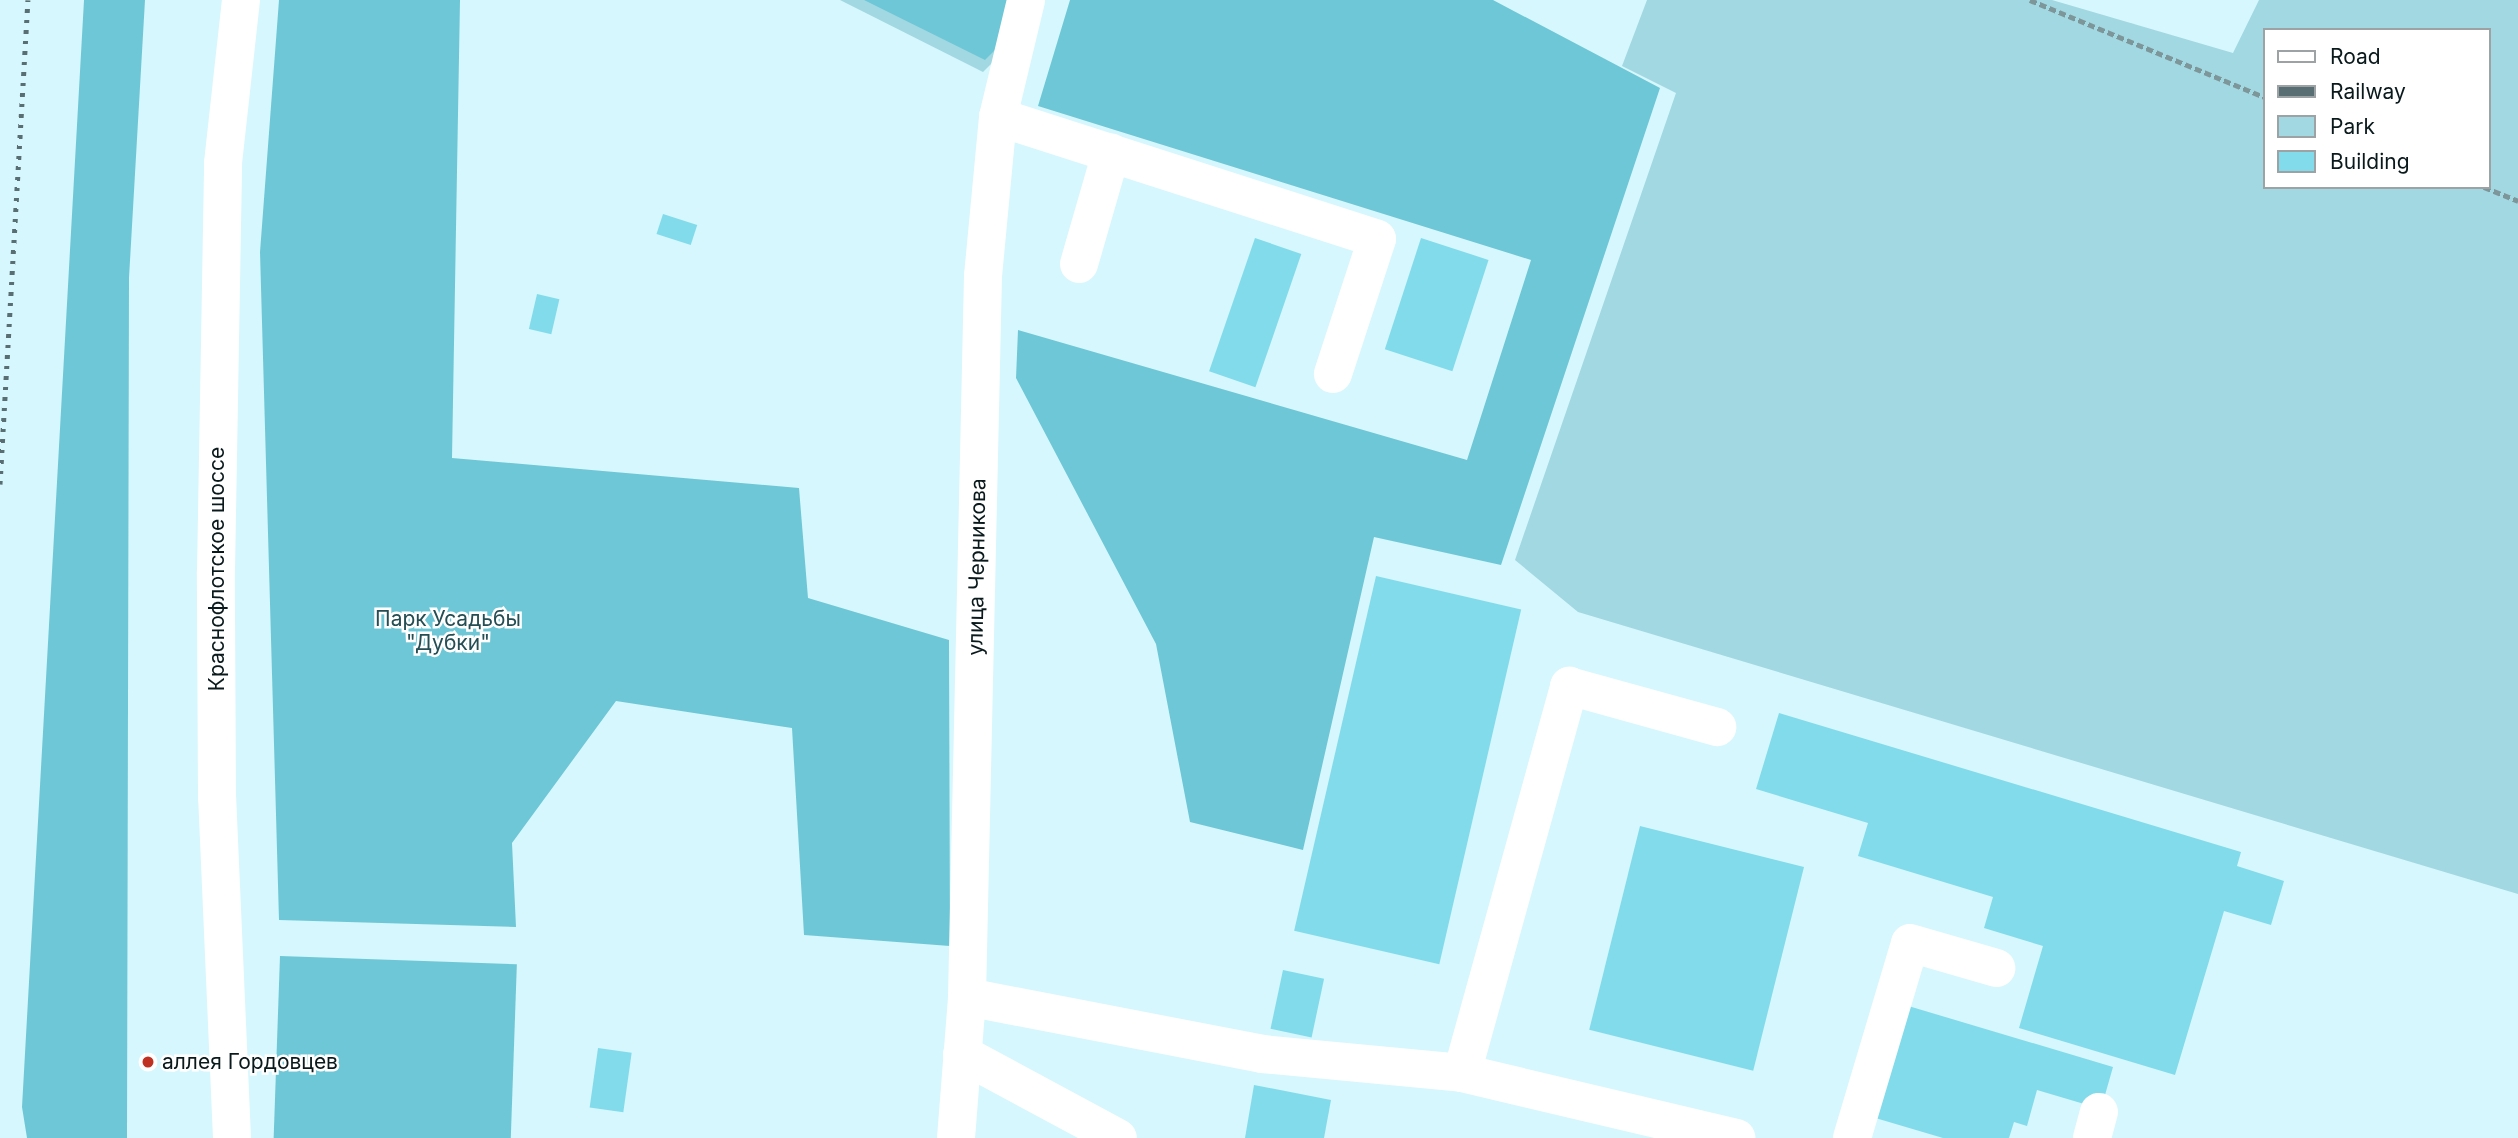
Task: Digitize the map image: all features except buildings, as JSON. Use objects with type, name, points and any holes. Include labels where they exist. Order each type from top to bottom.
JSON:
[{"type":"street","name":"Краснофлотское шоссе","points":[[232,1138],[217,798],[216,571],[223,163],[241,0]]},
{"type":"street","name":"улица Черникова","points":[[956,1138],[967,997],[983,276],[998,117],[1026,0]]},
{"type":"street","points":[[998,117],[1377,239],[1333,374]]},
{"type":"street","points":[[1079,264],[1111,153]]},
{"type":"street","points":[[1462,1073],[1569,686],[1717,727]]},
{"type":"street","points":[[1852,1138],[1910,943],[1996,968]]},
{"type":"street","points":[[967,997],[1262,1054],[1462,1073],[1736,1138]]},
{"type":"street","points":[[962,1054],[1118,1138]]},
{"type":"path","points":[[2030,0],[2262,96]]},
{"type":"path","points":[[2489,189],[2518,201]]},
{"type":"green space","points":[[84,0],[145,0],[129,278],[127,1138],[27,1138],[22,1107]]},
{"type":"green space","name":"Парк Усадьбы \"Дубки\"","points":[[279,0],[460,0],[452,458],[799,488],[808,598],[949,640],[950,946],[804,935],[792,728],[616,701],[512,843],[516,927],[279,920],[260,252]]},
{"type":"green space","points":[[840,0],[1029,0],[1019,36],[983,72]]},
{"type":"green space","points":[[864,0],[1019,0],[1011,34],[985,60]]},
{"type":"green space","points":[[1070,0],[1493,0],[1660,88],[1501,565],[1374,537],[1303,850],[1190,822],[1156,644],[1016,378],[1018,330],[1467,460],[1531,260],[1038,106]]},
{"type":"green space","points":[[1647,0],[2052,0],[2233,53],[2259,0],[2518,0],[2518,894],[1578,612],[1515,560],[1676,93],[1622,66]]},
{"type":"green space","points":[[280,956],[517,964],[511,1138],[274,1138]]},
{"type":"railway","points":[[0,484],[28,0]]},
{"type":"place","name":"аллея Гордовцев","points":[[148,1062]]}]
